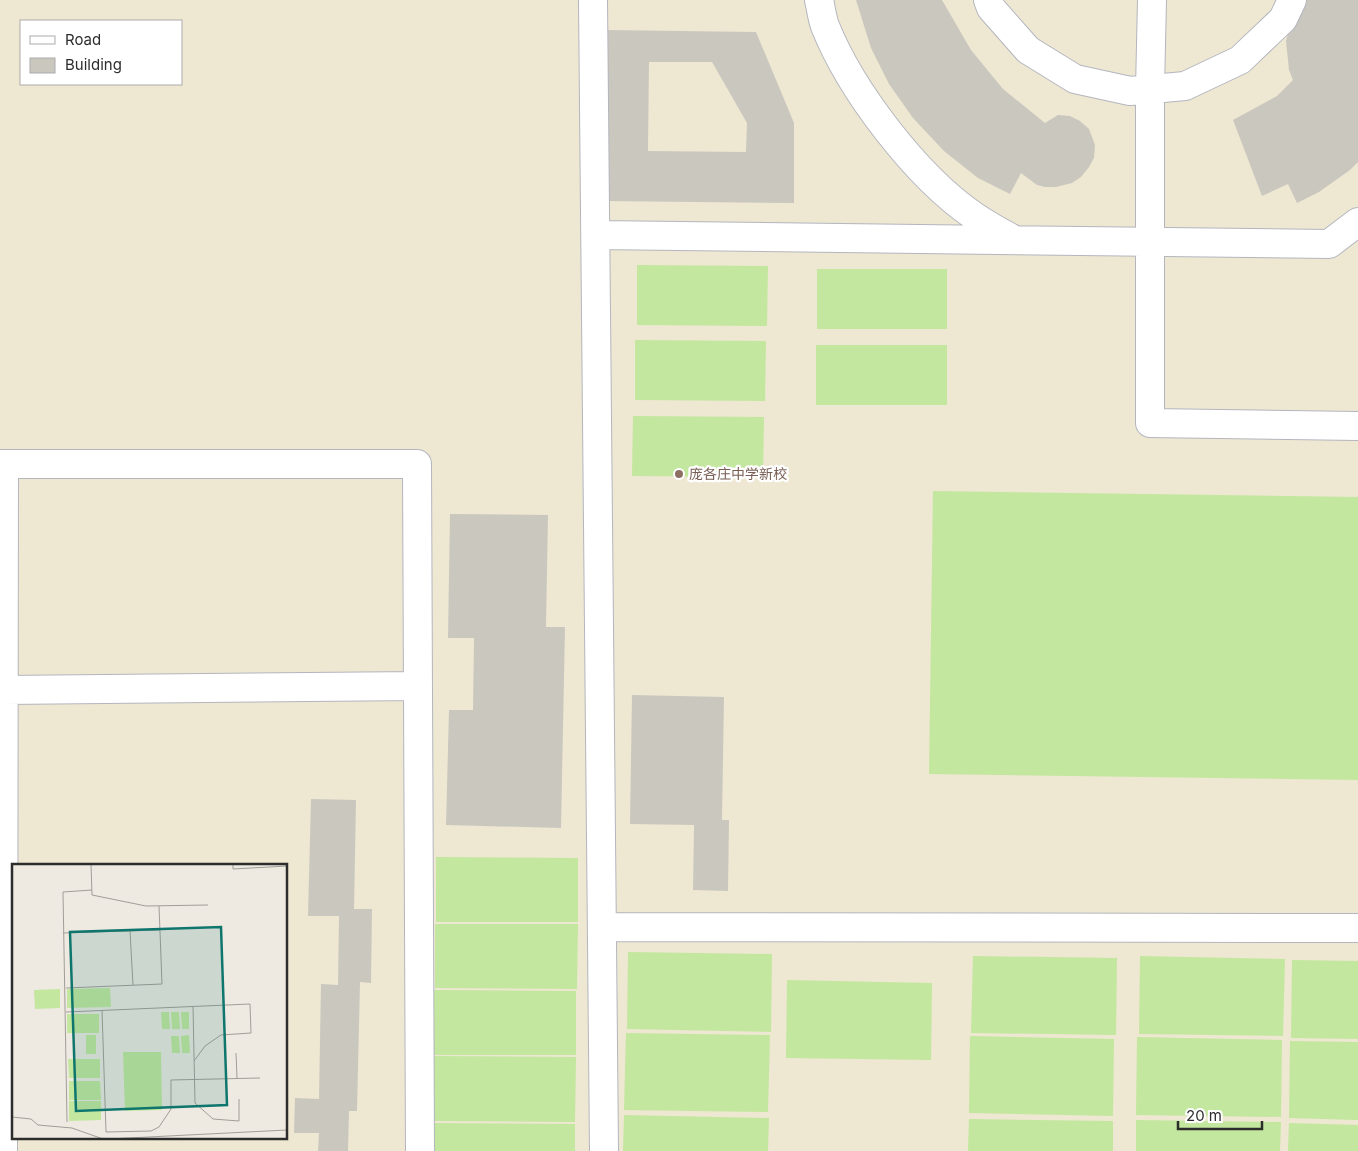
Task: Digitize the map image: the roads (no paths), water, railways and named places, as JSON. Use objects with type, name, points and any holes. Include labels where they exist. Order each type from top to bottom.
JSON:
[{"type":"street","points":[[593,0],[604,1151]]},
{"type":"street","points":[[819,0],[824,25],[845,66],[874,111],[904,151],[937,186],[973,216],[1014,240]]},
{"type":"street","points":[[988,0],[992,8],[1028,50],[1076,79],[1130,91],[1185,86],[1240,60],[1283,19],[1292,0]]},
{"type":"street","points":[[1152,0],[1150,89],[1150,423],[1358,426]]},
{"type":"street","points":[[596,235],[1329,244],[1358,222]]},
{"type":"street","points":[[3,1151],[4,690],[2,464],[417,464],[420,1151]]},
{"type":"street","points":[[4,690],[418,686]]},
{"type":"street","points":[[602,927],[1358,928]]},
{"type":"place","name":"庞各庄中学新校","points":[[679,474]]}]
